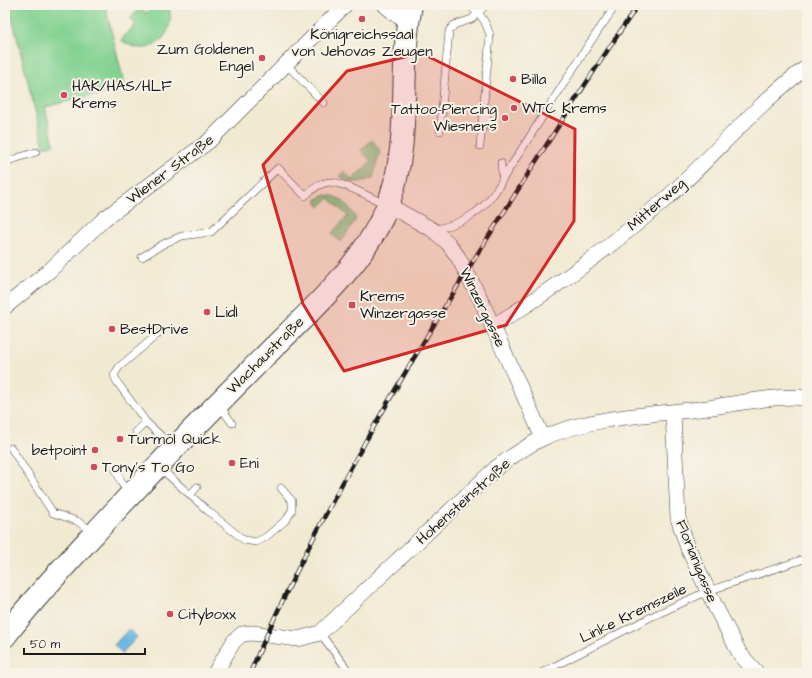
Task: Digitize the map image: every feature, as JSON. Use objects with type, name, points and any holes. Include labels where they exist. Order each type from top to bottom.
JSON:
[{"type":"main road","name":"Wachaustraße","points":[[5,636],[131,494],[174,448],[344,275],[368,244],[388,205],[398,166],[402,137],[410,13]]},
{"type":"street","name":"Wiener Straße","points":[[7,306],[49,271],[104,219],[209,141],[287,65],[345,5]]},
{"type":"street","name":"Wachaustraße","points":[[385,5],[410,13]]},
{"type":"street","name":"Mitterweg","points":[[493,326],[557,284],[662,201],[761,107],[807,67]]},
{"type":"street","name":"Winzergasse","points":[[388,205],[433,230],[448,243],[458,257],[480,296],[543,438]]},
{"type":"street","name":"Hohensteinstraße","points":[[215,673],[234,641],[242,634],[252,633],[298,639],[320,633],[496,468],[513,455],[543,438],[589,424],[777,398],[807,398]]},
{"type":"street","name":"Florianigasse","points":[[673,412],[678,518],[688,548],[740,654],[757,673]]},
{"type":"lane","points":[[468,5],[479,13],[486,23],[490,36],[480,146]]},
{"type":"lane","points":[[440,131],[449,31],[454,25],[472,20],[486,5]]},
{"type":"lane","points":[[433,230],[453,225],[468,219],[491,197],[589,44],[616,5]]},
{"type":"lane","points":[[287,65],[324,103]]},
{"type":"lane","points":[[484,110],[490,127]]},
{"type":"lane","points":[[5,162],[36,152]]},
{"type":"lane","points":[[501,164],[502,180]]},
{"type":"lane","points":[[142,257],[165,243],[177,238],[211,232],[278,168],[305,196],[318,185],[330,182],[344,186],[388,205]]},
{"type":"lane","points":[[158,334],[119,367],[114,375],[117,382],[146,422],[174,448]]},
{"type":"lane","points":[[218,403],[232,423]]},
{"type":"lane","points":[[136,432],[146,422]]},
{"type":"lane","points":[[11,448],[53,513],[78,521],[94,534]]},
{"type":"lane","points":[[158,466],[244,540],[256,542],[271,533],[287,519],[292,510],[292,501],[281,488]]},
{"type":"lane","points":[[116,470],[122,484],[131,494]]},
{"type":"lane","points":[[191,494],[197,487]]},
{"type":"lane","name":"Linke Kremszeile","points":[[541,673],[653,616],[708,591],[807,558]]},
{"type":"lane","points":[[320,633],[350,673]]},
{"type":"highlighted area","points":[[421,53],[575,129],[574,221],[506,325],[344,371],[303,304],[263,165],[347,71]]},
{"type":"green space","points":[[9,5],[105,5],[125,87],[45,107],[54,144],[44,147]]},
{"type":"green space","points":[[154,5],[167,5],[170,12],[169,27],[162,40],[149,47],[138,48],[133,47],[121,40],[136,24],[130,19],[140,8],[146,13]]},
{"type":"green space","points":[[372,140],[380,151],[373,178],[361,182],[353,182],[345,180],[341,177],[341,174],[344,171],[352,180],[371,161],[361,150]]},
{"type":"green space","points":[[326,195],[336,197],[344,202],[356,219],[341,242],[331,234],[348,216],[329,198],[320,207],[317,203],[317,199]]},
{"type":"water","points":[[129,629],[137,637],[122,653],[114,645]]},
{"type":"railway","points":[[250,673],[274,618],[328,510],[386,405],[480,250],[638,5]]},
{"type":"place","name":"Königreichssaal von Jehovas Zeugen","points":[[362,19]]},
{"type":"place","name":"Zum Goldenen Engel","points":[[262,58]]},
{"type":"place","name":"Billa","points":[[513,79]]},
{"type":"place","name":"HAK/HAS/HLF Krems","points":[[64,95]]},
{"type":"place","name":"WTC Krems","points":[[514,108]]},
{"type":"place","name":"Tattoo-Piercing Wiesners","points":[[505,118]]},
{"type":"place","name":"Krems Winzergasse","points":[[352,305]]},
{"type":"place","name":"Lidl","points":[[207,312]]},
{"type":"place","name":"BestDrive","points":[[112,329]]},
{"type":"place","name":"Turmöl Quick","points":[[120,439]]},
{"type":"place","name":"betpoint","points":[[95,450]]},
{"type":"place","name":"Eni","points":[[232,463]]},
{"type":"place","name":"Tony's To Go","points":[[94,467]]},
{"type":"place","name":"Cityboxx","points":[[170,614]]}]
